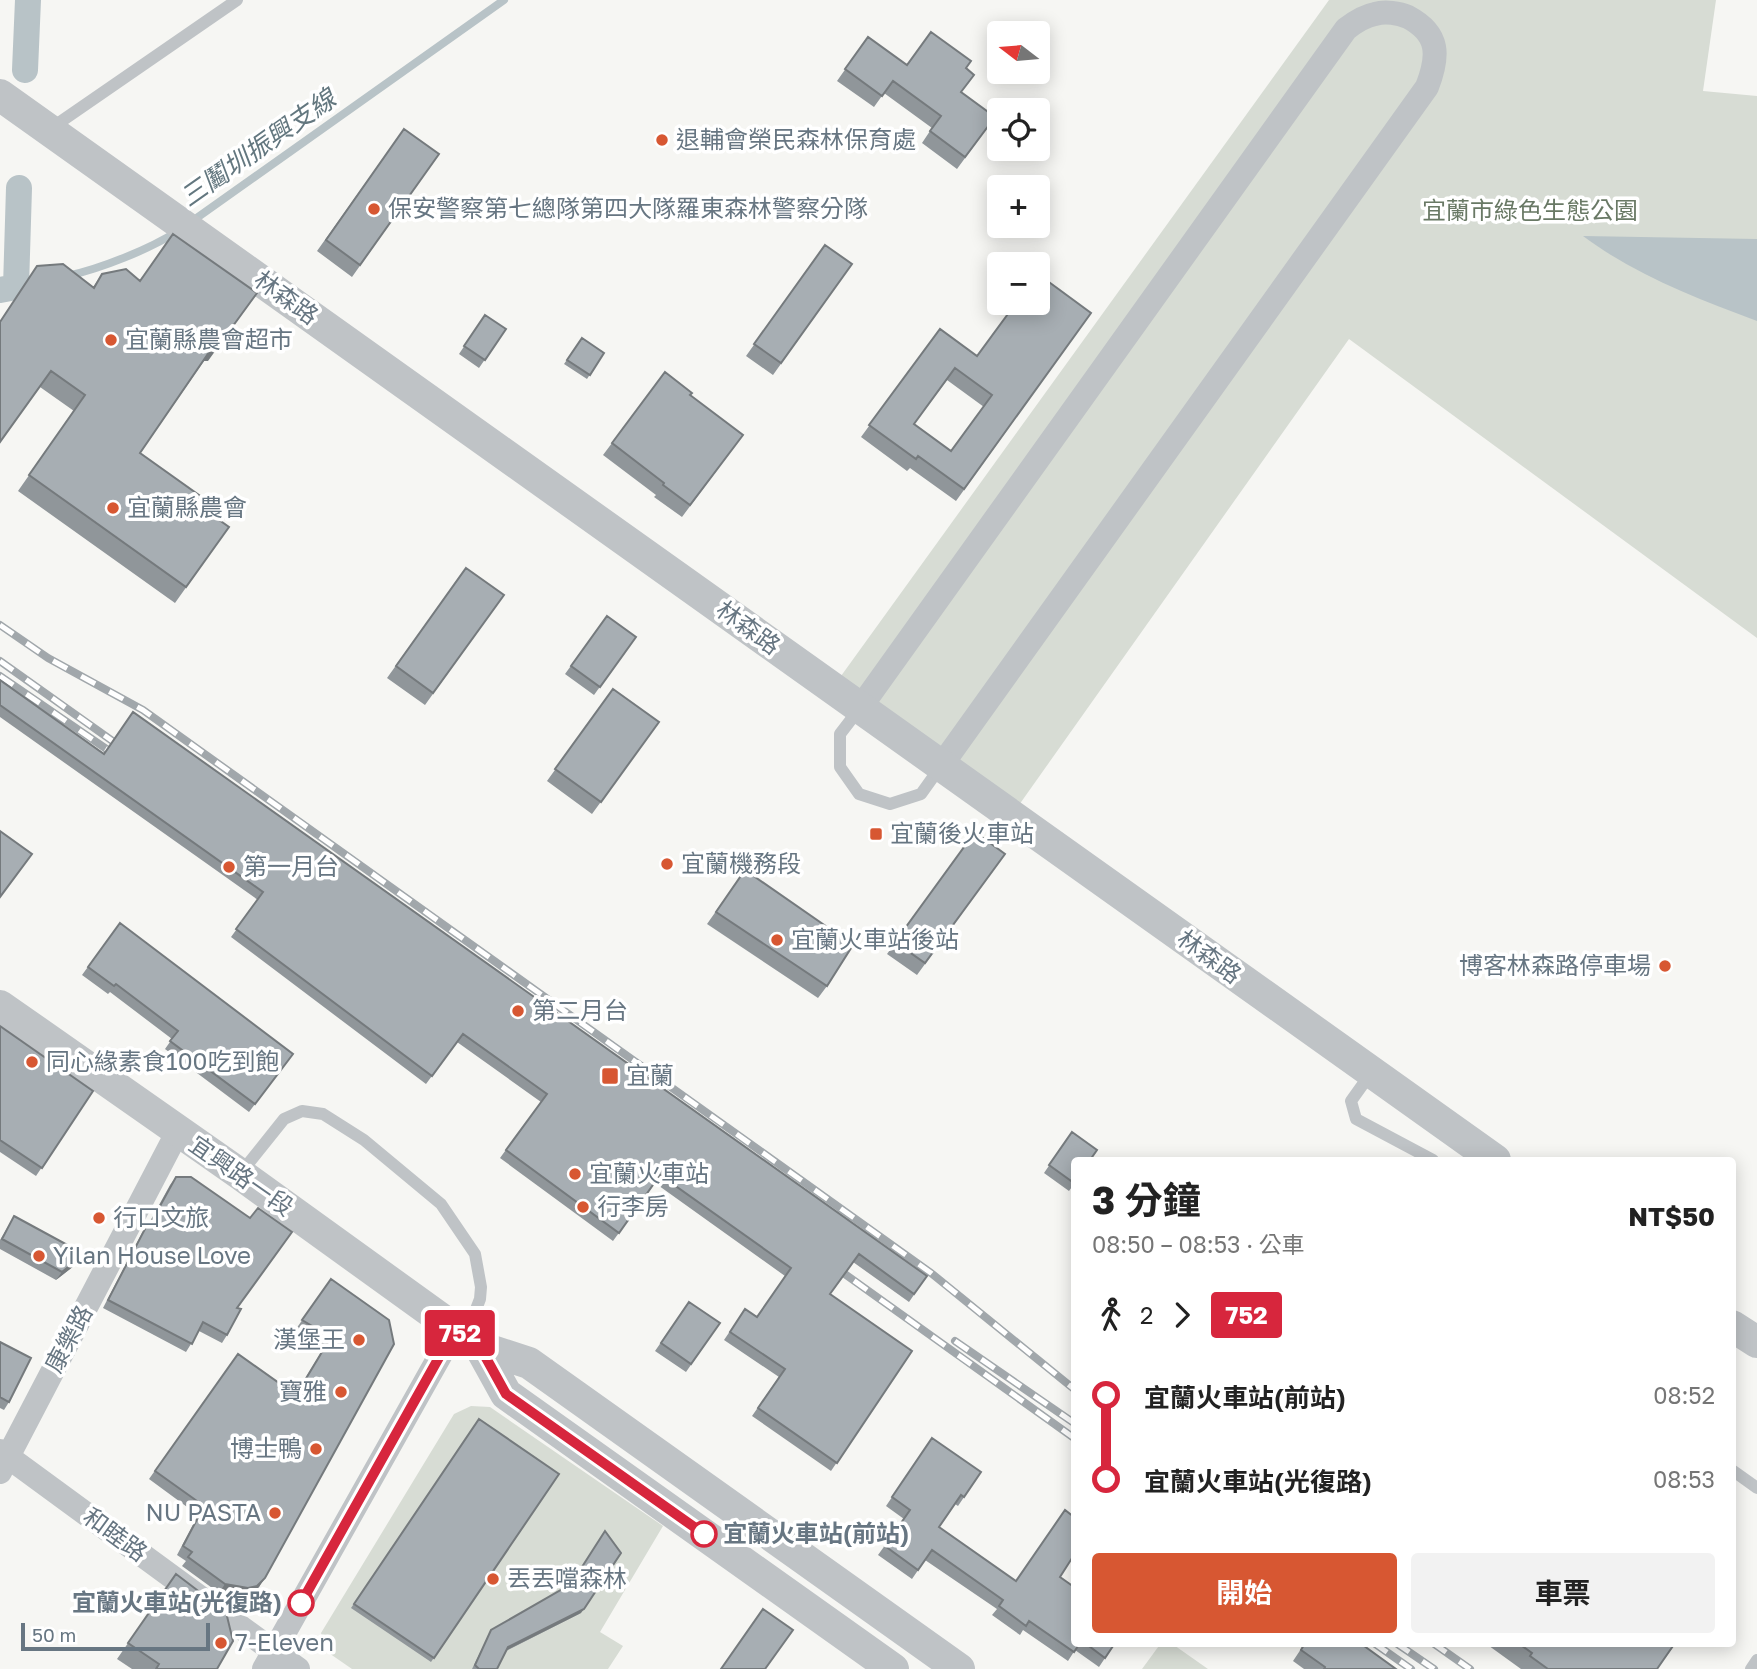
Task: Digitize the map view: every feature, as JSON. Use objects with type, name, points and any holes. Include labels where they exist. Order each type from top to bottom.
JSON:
[{"type":"street","points":[[860,708],[1346,29],[1363,17],[1379,12],[1402,14],[1419,23],[1432,37],[1435,53],[1433,71],[1427,87],[941,766]]},
{"type":"street","name":"林森路","points":[[0,95],[1491,1157]]},
{"type":"street","name":"宜興路一段","points":[[0,1006],[240,1174],[467,1338],[528,1363],[959,1669]]},
{"type":"street","name":"康樂路","points":[[3,1460],[178,1131]]},
{"type":"street","points":[[1736,1329],[1757,1342]]},
{"type":"street","points":[[269,1660],[467,1338]]},
{"type":"street","name":"宜興路一段","points":[[467,1338],[506,1394],[893,1669]]},
{"type":"street","name":"和睦路","points":[[3,1460],[269,1660],[298,1669]]},
{"type":"lane","points":[[48,131],[237,0]]},
{"type":"lane","points":[[860,708],[840,734],[840,767],[859,794],[890,804],[921,794],[941,766]]},
{"type":"lane","points":[[1371,1073],[1351,1101],[1356,1119],[1427,1157]]},
{"type":"lane","points":[[240,1174],[284,1119],[302,1111],[323,1114],[364,1140],[441,1204],[475,1254],[481,1287],[480,1299],[467,1338]]},
{"type":"lane","points":[[1736,1473],[1757,1488]]},
{"type":"lane","points":[[1751,1669],[1757,1660]]},
{"type":"green space","name":"宜蘭市綠色生態公園","points":[[1329,0],[1716,0],[1703,91],[1757,96],[1757,638],[1349,339],[1019,805],[841,676]]},
{"type":"green space","name":"丟丟噹森林","points":[[471,1406],[490,1407],[663,1526],[600,1632],[623,1646],[608,1669],[352,1669],[326,1651],[321,1633],[454,1414]]},
{"type":"green space","points":[[1158,1647],[1177,1647],[1208,1669],[1142,1669]]},
{"type":"shaded area","points":[[1583,236],[1757,239],[1757,321],[1645,274]]},
{"type":"building","name":"退輔會榮民森林保育處","points":[[931,32],[971,61],[966,68],[974,75],[961,92],[987,111],[987,128],[965,157],[930,131],[941,116],[893,81],[882,96],[845,69],[868,37],[907,65]]},
{"type":"building","name":"保安警察第七總隊第四大隊羅東森林警察分隊","points":[[404,129],[439,154],[360,265],[326,240]]},
{"type":"building","points":[[173,234],[257,293],[219,345],[214,345],[140,453],[220,510],[215,517],[229,527],[186,587],[29,475],[85,395],[51,371],[0,442],[0,322],[37,266],[63,264],[94,288],[102,274],[126,269],[140,281]]},
{"type":"building","points":[[825,245],[852,264],[781,363],[754,344]]},
{"type":"building","points":[[1050,283],[1091,313],[964,489],[869,425],[940,329],[977,356],[1007,315],[1050,315]],"holes":[[[955,368],[992,395],[951,451],[914,424]]]},
{"type":"building","points":[[485,315],[506,329],[485,360],[464,346]]},
{"type":"building","points":[[582,338],[604,353],[590,375],[567,360]]},
{"type":"building","points":[[665,372],[692,393],[690,395],[743,435],[690,505],[612,443]]},
{"type":"building","points":[[466,568],[504,595],[433,693],[396,666]]},
{"type":"building","points":[[607,616],[636,637],[600,687],[571,666]]},
{"type":"building","points":[[0,680],[104,754],[133,712],[927,1276],[914,1294],[859,1254],[830,1294],[912,1351],[837,1463],[758,1408],[785,1369],[730,1332],[745,1309],[757,1317],[791,1268],[660,1175],[619,1233],[506,1150],[547,1094],[463,1034],[432,1076],[236,929],[263,892],[0,705]]},
{"type":"building","points":[[613,689],[659,722],[601,802],[555,769]]},
{"type":"building","points":[[0,831],[32,854],[0,897]]},
{"type":"building","points":[[975,832],[1005,854],[925,963],[895,942]]},
{"type":"building","name":"宜蘭火車站後站","points":[[745,870],[853,945],[827,986],[716,912]]},
{"type":"building","points":[[120,923],[293,1054],[255,1104],[170,1041],[178,1031],[116,984],[114,986],[88,967]]},
{"type":"building","points":[[0,1026],[93,1091],[42,1168],[0,1140]]},
{"type":"building","points":[[1072,1132],[1097,1150],[1092,1157],[1071,1157],[1071,1181],[1049,1165]]},
{"type":"building","points":[[176,1177],[191,1177],[250,1218],[258,1208],[292,1232],[237,1308],[241,1309],[227,1335],[203,1322],[192,1344],[108,1300],[147,1225],[149,1226]]},
{"type":"building","name":"Yilan House Love","points":[[14,1216],[84,1254],[62,1272],[2,1239]]},
{"type":"building","points":[[331,1279],[389,1320],[394,1344],[265,1578],[257,1586],[248,1588],[225,1584],[188,1557],[192,1552],[183,1546],[204,1506],[155,1471],[238,1354],[296,1395],[331,1337],[302,1320]]},
{"type":"building","points":[[689,1302],[720,1323],[691,1364],[661,1343]]},
{"type":"building","points":[[0,1342],[31,1358],[9,1402],[0,1397]]},
{"type":"building","points":[[479,1419],[559,1474],[434,1658],[354,1604]]},
{"type":"building","points":[[932,1438],[981,1472],[939,1527],[1016,1581],[1065,1510],[1071,1515],[1071,1560],[1060,1577],[1071,1585],[1071,1647],[1077,1647],[1074,1652],[1029,1621],[1026,1626],[999,1606],[1003,1600],[932,1550],[918,1570],[885,1546],[910,1510],[892,1497]]},
{"type":"building","points":[[605,1531],[621,1553],[584,1609],[508,1647],[497,1669],[479,1669],[475,1665],[491,1630],[571,1584]]},
{"type":"building","points":[[176,1574],[226,1612],[233,1641],[217,1669],[156,1669],[159,1664],[128,1643]]},
{"type":"building","points":[[763,1609],[793,1630],[765,1669],[721,1669]]},
{"type":"building","points":[[1090,1647],[1112,1647],[1105,1658]]},
{"type":"building","points":[[1303,1647],[1366,1647],[1396,1669],[1324,1669],[1325,1667],[1301,1650]]},
{"type":"building","points":[[1524,1647],[1672,1647],[1657,1669],[1548,1669],[1530,1656],[1532,1653]]},
{"type":"waterway","points":[[25,70],[28,0]]},
{"type":"waterway","name":"三鬮圳振興支線","points":[[191,222],[504,0]]},
{"type":"waterway","points":[[0,290],[16,287],[19,188]]},
{"type":"waterway","name":"三鬮圳振興支線","points":[[67,276],[124,258],[178,231]]},
{"type":"waterway","name":"三鬮圳振興支線","points":[[16,287],[34,283]]},
{"type":"railway","points":[[0,625],[48,658],[143,710],[931,1273],[1071,1387]]},
{"type":"railway","points":[[0,661],[128,752]]},
{"type":"railway","points":[[0,676],[124,761]]},
{"type":"railway","points":[[828,1262],[1071,1436]]},
{"type":"railway","points":[[955,1341],[1071,1421]]},
{"type":"railway","points":[[1380,1647],[1411,1669]]},
{"type":"railway","points":[[1402,1647],[1434,1669]]},
{"type":"railway","points":[[1439,1647],[1470,1669]]},
{"type":"bus line","name":"752","points":[[301,1603],[455,1329],[480,1347],[506,1394],[704,1534]]},
{"type":"place","name":"退輔會榮民森林保育處","points":[[662,140]]},
{"type":"place","name":"保安警察第七總隊第四大隊羅東森林警察分隊","points":[[374,209]]},
{"type":"place","name":"宜蘭縣農會超市","points":[[111,340]]},
{"type":"place","name":"宜蘭縣農會","points":[[113,508]]},
{"type":"place","name":"宜蘭後火車站","points":[[876,834]]},
{"type":"place","name":"宜蘭機務段","points":[[667,864]]},
{"type":"place","name":"第一月台","points":[[229,867]]},
{"type":"place","name":"宜蘭火車站後站","points":[[777,940]]},
{"type":"place","name":"博客林森路停車場","points":[[1665,966]]},
{"type":"place","name":"第二月台","points":[[518,1011]]},
{"type":"place","name":"同心緣素食100吃到飽","points":[[32,1062]]},
{"type":"place","name":"宜蘭","points":[[610,1076]]},
{"type":"place","name":"宜蘭火車站","points":[[575,1174]]},
{"type":"place","name":"行李房","points":[[583,1207]]},
{"type":"place","name":"行口文旅","points":[[99,1218]]},
{"type":"place","name":"Yilan House Love","points":[[39,1256]]},
{"type":"place","name":"漢堡王","points":[[359,1340]]},
{"type":"place","name":"寶雅","points":[[341,1392]]},
{"type":"place","name":"博士鴨","points":[[316,1449]]},
{"type":"place","name":"NU PASTA","points":[[275,1513]]},
{"type":"place","name":"宜蘭火車站(前站)","points":[[704,1534]]},
{"type":"place","name":"丟丟噹森林","points":[[493,1579]]},
{"type":"place","name":"宜蘭火車站(光復路)","points":[[301,1603]]},
{"type":"place","name":"7-Eleven","points":[[221,1643]]}]
